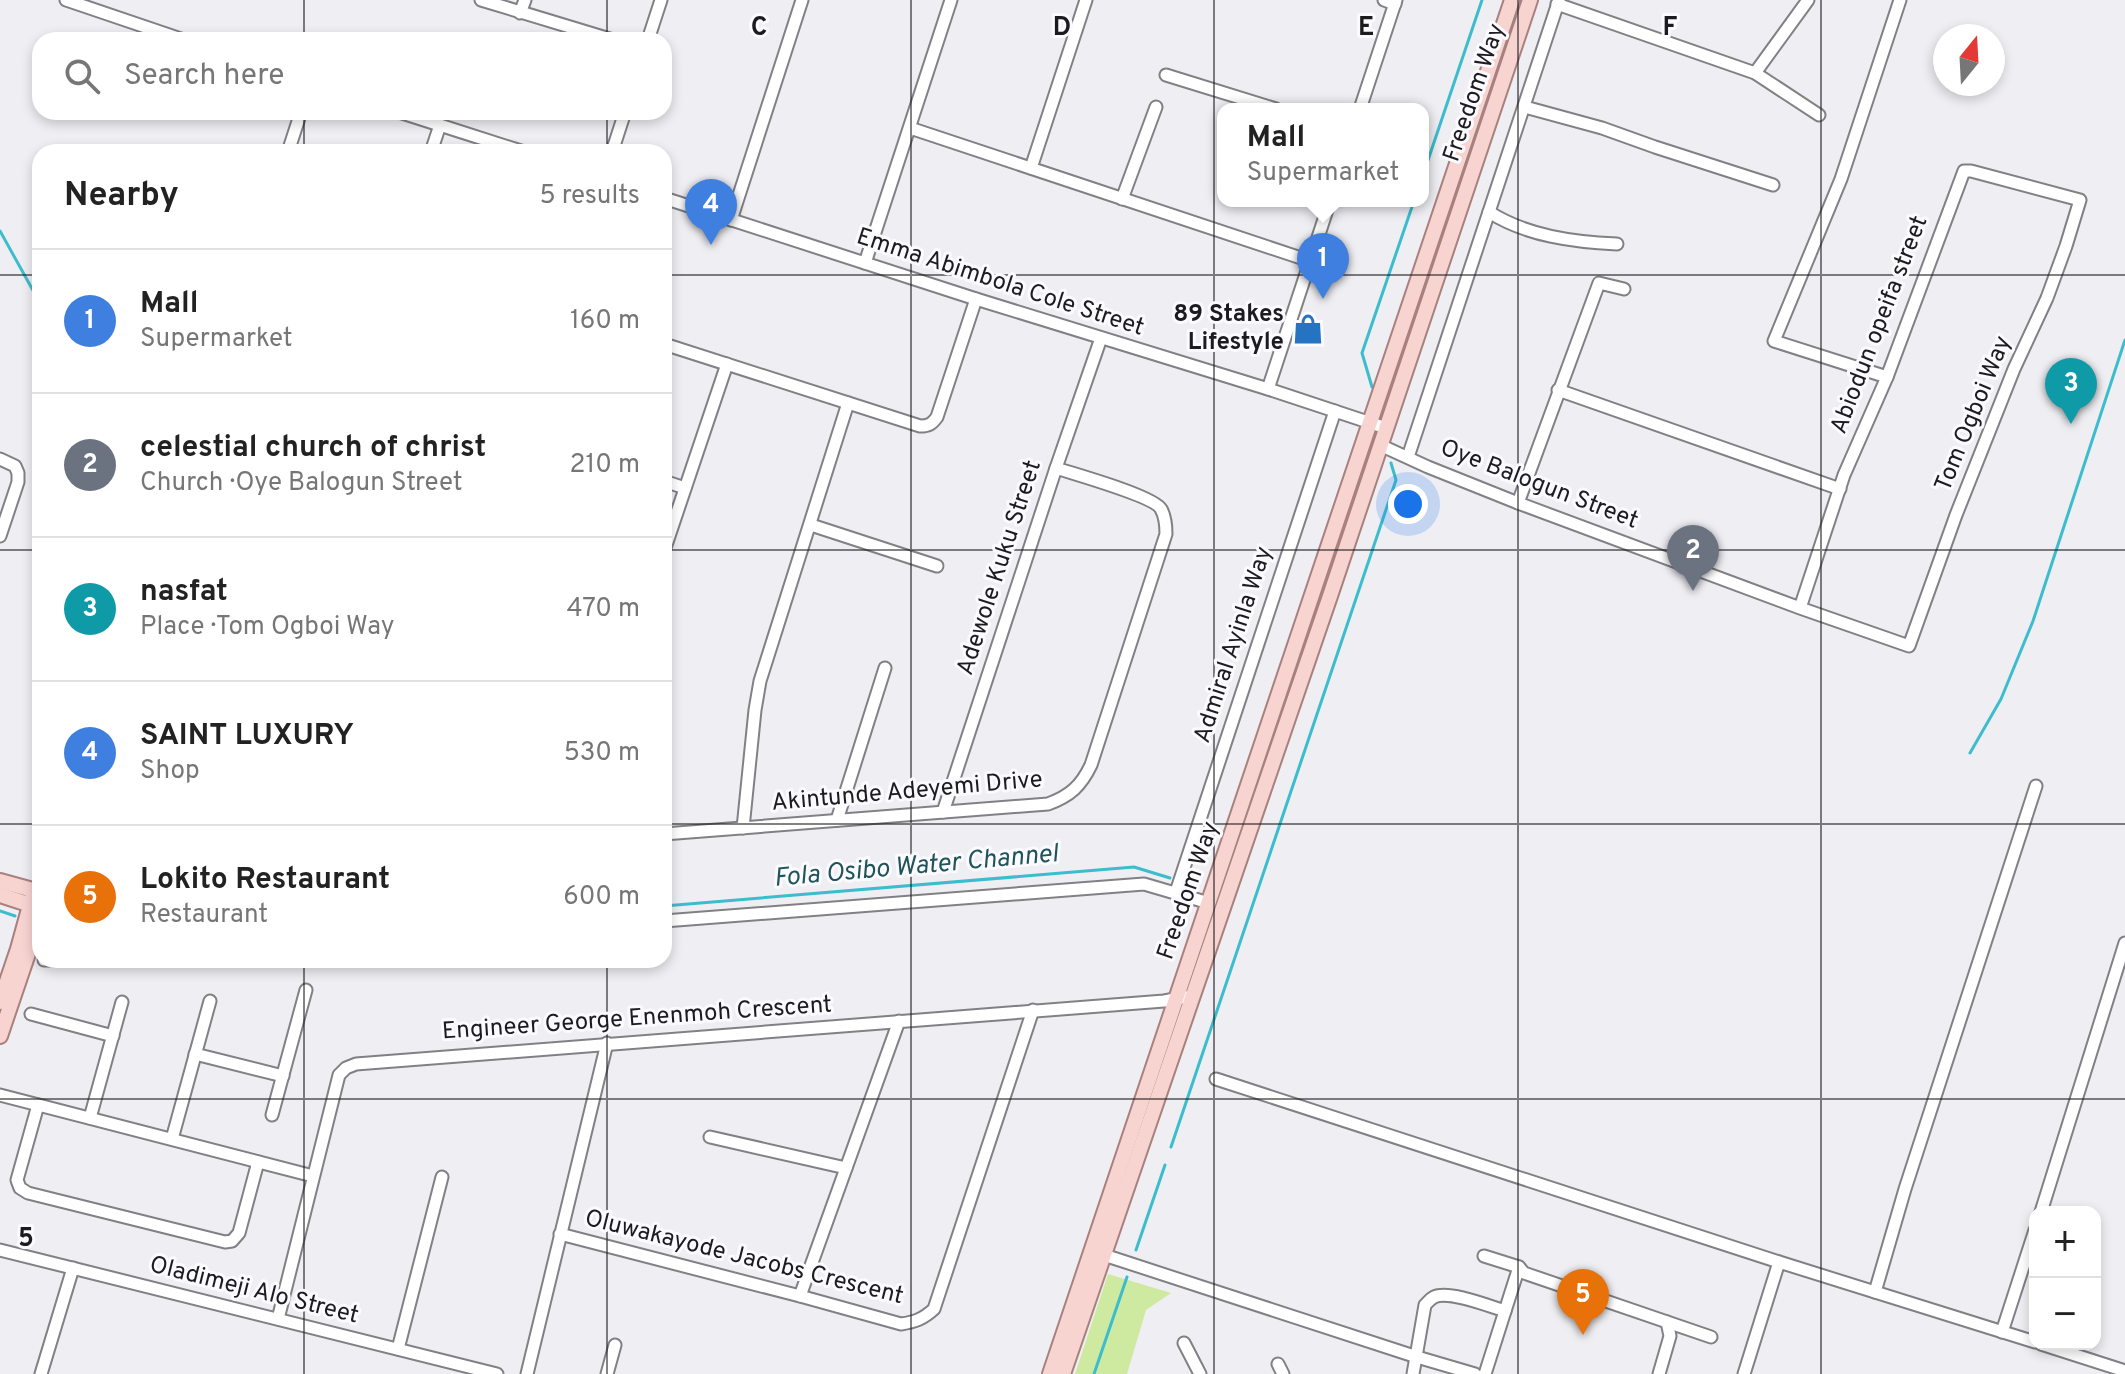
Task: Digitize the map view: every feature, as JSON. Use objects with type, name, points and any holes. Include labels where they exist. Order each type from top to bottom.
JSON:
[{"type":"main road","name":"Freedom Way","points":[[1050,1374],[1512,0]]},
{"type":"main road","name":"Freedom Way","points":[[1063,1374],[1530,0]]},
{"type":"main road","points":[[0,881],[32,894]]},
{"type":"main road","points":[[0,895],[32,896]]},
{"type":"main road","points":[[1,997],[32,910]]},
{"type":"main road","points":[[0,1036],[33,968]]},
{"type":"street","points":[[66,0],[96,4],[164,32]]},
{"type":"street","points":[[481,0],[585,32]]},
{"type":"street","points":[[520,13],[525,0]]},
{"type":"street","points":[[651,32],[661,0]]},
{"type":"street","points":[[731,220],[802,0]]},
{"type":"street","points":[[865,263],[951,0]]},
{"type":"street","points":[[1031,168],[1086,0]]},
{"type":"street","points":[[1755,73],[1808,0]]},
{"type":"street","points":[[1887,377],[1774,341],[1841,179],[1900,0]]},
{"type":"street","points":[[1362,103],[1392,1]]},
{"type":"street","points":[[1408,457],[1558,2],[1755,73],[1819,115]]},
{"type":"street","points":[[1166,75],[1257,103]]},
{"type":"street","points":[[1122,199],[1156,107]]},
{"type":"street","points":[[1525,107],[1602,128],[1773,185]]},
{"type":"street","points":[[291,144],[298,120]]},
{"type":"street","points":[[424,120],[499,144]]},
{"type":"street","points":[[615,144],[622,120]]},
{"type":"street","points":[[434,144],[440,125]]},
{"type":"street","points":[[910,128],[1310,261]]},
{"type":"street","name":"Abiodun opeifa street","points":[[1800,608],[1844,475],[1887,377],[1964,171],[2080,200]]},
{"type":"street","name":"Tom Ogboi Way","points":[[1909,646],[1962,500],[2014,369],[2047,298],[2080,200]]},
{"type":"street","name":"Emma Abimbola Cole Street","points":[[672,201],[1369,422]]},
{"type":"street","points":[[1268,389],[1328,207]]},
{"type":"street","points":[[1489,212],[1544,236],[1617,244]]},
{"type":"street","points":[[1518,503],[1599,283],[1624,289]]},
{"type":"street","points":[[672,347],[927,426],[937,417],[976,299]]},
{"type":"street","name":"Adewole Kuku Street","points":[[943,812],[1101,338]]},
{"type":"street","points":[[672,527],[727,364]]},
{"type":"street","points":[[1558,390],[1840,489]]},
{"type":"street","points":[[743,828],[760,681],[848,403]]},
{"type":"street","name":"Admiral Ayinla Way","points":[[1176,892],[1335,411]]},
{"type":"street","points":[[1369,422],[1386,428]]},
{"type":"street","name":"Oye Balogun Street","points":[[1380,445],[1518,503],[1909,646]]},
{"type":"street","points":[[0,459],[15,466],[18,473],[18,482],[0,536]]},
{"type":"street","name":"Akintunde Adeyemi Drive","points":[[672,833],[1048,804],[1075,791],[1084,779],[1095,750],[1166,534],[1166,524],[1161,509],[1148,499],[1056,468]]},
{"type":"street","points":[[672,484],[685,488]]},
{"type":"street","points":[[811,525],[937,566]]},
{"type":"street","points":[[837,820],[885,668]]},
{"type":"street","points":[[1875,1292],[1905,1189],[2036,786]]},
{"type":"street","points":[[672,920],[1144,884],[1209,903]]},
{"type":"street","points":[[2043,1206],[2125,943]]},
{"type":"street","points":[[272,1115],[306,990]]},
{"type":"street","name":"Engineer George Enenmoh Crescent","points":[[278,1319],[339,1075],[346,1068],[369,1062],[1174,1000],[1192,996]]},
{"type":"street","points":[[172,1139],[210,1001]]},
{"type":"street","points":[[90,1118],[122,1002]]},
{"type":"street","name":"Oluwakayode Jacobs Crescent","points":[[560,1234],[901,1324],[914,1323],[934,1309],[1033,1010]]},
{"type":"street","points":[[31,1014],[113,1036]]},
{"type":"street","points":[[800,1296],[899,1021]]},
{"type":"street","points":[[527,1374],[607,1043]]},
{"type":"street","points":[[195,1054],[283,1076]]},
{"type":"street","points":[[1216,1079],[2029,1340]]},
{"type":"street","points":[[0,1095],[313,1176]]},
{"type":"street","points":[[38,1105],[17,1180],[20,1188],[28,1193],[225,1242],[232,1241],[239,1233],[258,1162]]},
{"type":"street","points":[[710,1137],[846,1168]]},
{"type":"street","points":[[398,1349],[442,1177]]},
{"type":"street","points":[[2002,1332],[2029,1249]]},
{"type":"street","name":"Oladimeji Alo Street","points":[[0,1250],[497,1374]]},
{"type":"street","points":[[1104,1255],[1417,1357],[1448,1370],[1475,1374]]},
{"type":"street","points":[[1484,1256],[1519,1267],[1524,1273],[1711,1337]]},
{"type":"street","points":[[1744,1374],[1779,1262]]},
{"type":"street","points":[[1485,1374],[1519,1267]]},
{"type":"street","points":[[41,1374],[73,1268]]},
{"type":"street","points":[[1413,1374],[1425,1305],[1431,1298],[1452,1296],[1505,1311]]},
{"type":"street","points":[[1659,1374],[1670,1336],[1667,1322]]},
{"type":"street","points":[[1184,1343],[1200,1374]]},
{"type":"street","points":[[607,1374],[615,1345]]},
{"type":"street","points":[[2060,1350],[2125,1371]]},
{"type":"green space","points":[[1108,1274],[1171,1293],[1146,1310],[1127,1374],[1075,1374]]},
{"type":"waterway","points":[[1429,157],[1482,0]]},
{"type":"waterway","points":[[1372,387],[1362,353],[1412,207]]},
{"type":"waterway","name":"Fola Osibo Water Channel","points":[[0,231],[32,289]]},
{"type":"waterway","points":[[1970,753],[2001,699],[2033,621],[2125,340]]},
{"type":"waterway","points":[[1171,1147],[1396,480],[1391,463]]},
{"type":"waterway","name":"Fola Osibo Water Channel","points":[[672,905],[1134,867],[1170,878]]},
{"type":"waterway","points":[[0,911],[15,916]]},
{"type":"waterway","points":[[1136,1250],[1165,1165]]},
{"type":"waterway","points":[[1094,1374],[1127,1277]]},
{"type":"place","name":"SAINT LUXURY","points":[[711,245]]},
{"type":"place","name":"Mall","points":[[1323,299]]},
{"type":"place","name":"89 Stakes Lifestyle","points":[[1308,329]]},
{"type":"place","name":"nasfat","points":[[2071,424]]},
{"type":"place","name":"celestial church of christ","points":[[1693,591]]},
{"type":"place","name":"Lokito Restaurant","points":[[1583,1335]]}]
